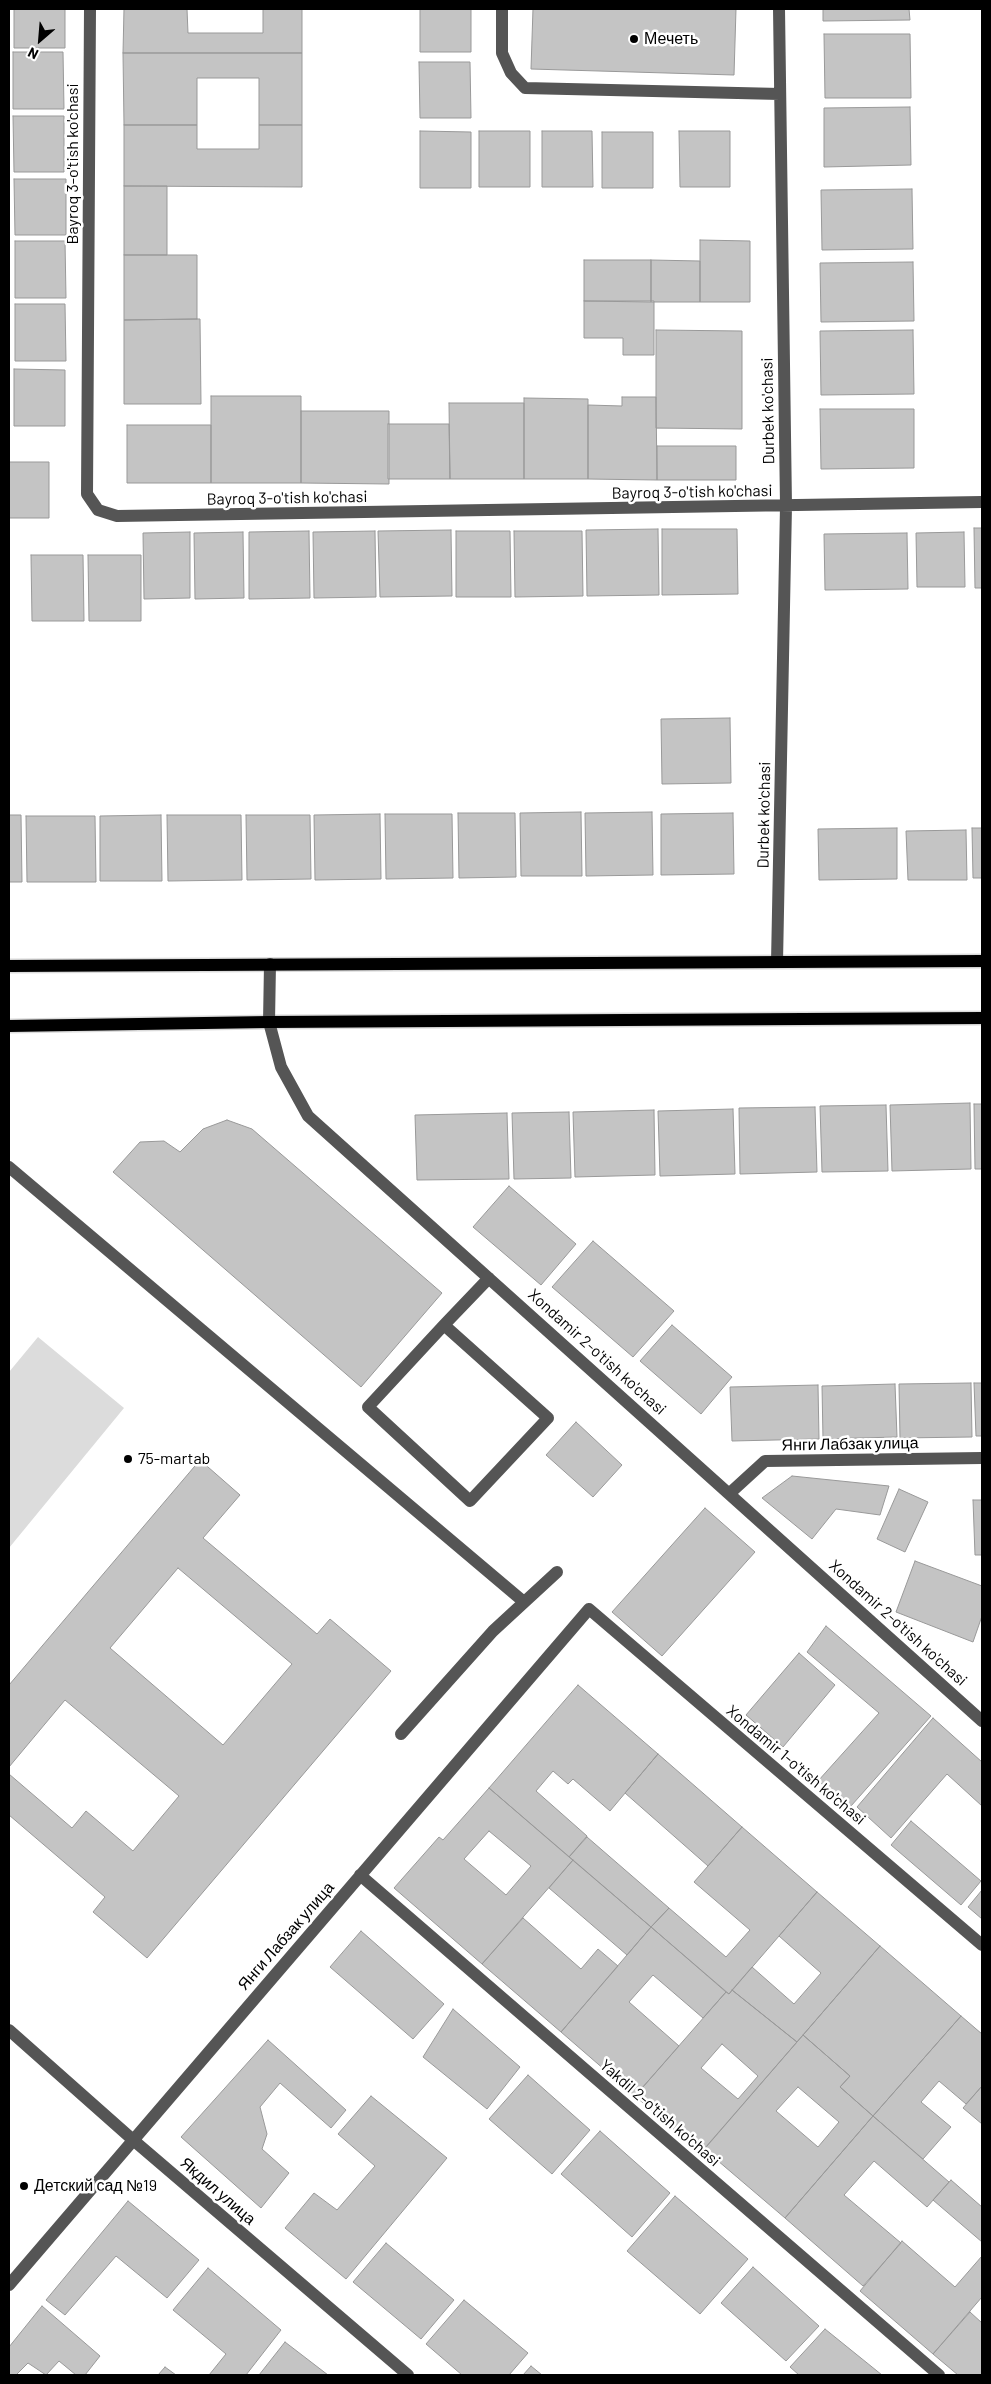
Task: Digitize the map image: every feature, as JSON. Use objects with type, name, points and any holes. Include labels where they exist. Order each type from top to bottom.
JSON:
[{"type":"main road","points":[[9,966],[982,961]]},
{"type":"main road","points":[[9,1026],[268,1022],[982,1018]]},
{"type":"street","name":"Bayroq 3-o'tish ko'chasi","points":[[90,9],[87,494],[98,510],[117,516],[982,502]]},
{"type":"street","points":[[502,9],[502,53],[510,73],[525,88],[780,94]]},
{"type":"street","name":"Durbek ko'chasi","points":[[777,962],[786,506],[779,9]]},
{"type":"street","name":"Xondamir 2-o'tish ko'chasi","points":[[270,964],[268,1022],[281,1067],[308,1116],[982,1721]]},
{"type":"street","points":[[9,1167],[524,1602]]},
{"type":"street","points":[[444,1325],[548,1418],[470,1501],[368,1407],[444,1325],[489,1278]]},
{"type":"street","name":"Янги Лабзак улица","points":[[730,1493],[765,1461],[982,1458]]},
{"type":"street","points":[[401,1734],[492,1631],[557,1572]]},
{"type":"street","name":"Янги Лабзак улица","points":[[9,2285],[132,2139],[589,1610]]},
{"type":"street","name":"Xondamir 1-o'tish ko'chasi","points":[[589,1610],[982,1945]]},
{"type":"street","name":"Yakdil 2-o'tish ko'chasi","points":[[360,1875],[940,2375]]},
{"type":"street","name":"Якдил улица","points":[[9,2030],[132,2139],[408,2375]]},
{"type":"shaded area","points":[[38,1337],[124,1408],[9,1548],[9,1372]]},
{"type":"building","points":[[14,9],[65,9],[65,48],[14,48]]},
{"type":"building","points":[[124,9],[187,9],[188,33],[263,33],[263,9],[302,9],[302,53],[123,53]]},
{"type":"building","points":[[420,9],[471,9],[471,52],[420,52]]},
{"type":"building","name":"Мечеть","points":[[533,9],[736,9],[734,75],[531,69]]},
{"type":"building","points":[[823,9],[909,9],[910,20],[823,21]]},
{"type":"building","points":[[824,34],[910,34],[911,98],[825,98]]},
{"type":"building","points":[[13,52],[63,52],[64,109],[13,109]]},
{"type":"building","points":[[123,53],[302,53],[302,125],[259,125],[259,78],[197,78],[197,125],[124,125]]},
{"type":"building","points":[[419,62],[470,62],[471,118],[420,118]]},
{"type":"building","points":[[910,107],[911,165],[824,167],[824,108]]},
{"type":"building","points":[[13,116],[64,116],[64,172],[14,172]]},
{"type":"building","points":[[124,125],[197,125],[197,149],[259,149],[259,125],[302,125],[302,187],[124,186]]},
{"type":"building","points":[[420,131],[471,132],[471,188],[420,188]]},
{"type":"building","points":[[479,131],[530,131],[530,187],[479,187]]},
{"type":"building","points":[[542,131],[592,131],[593,187],[542,187]]},
{"type":"building","points":[[679,131],[730,131],[730,187],[680,187]]},
{"type":"building","points":[[602,132],[653,132],[653,188],[602,188]]},
{"type":"building","points":[[14,179],[66,179],[66,235],[15,235]]},
{"type":"building","points":[[124,186],[167,186],[167,255],[124,255]]},
{"type":"building","points":[[912,189],[913,249],[822,250],[821,190]]},
{"type":"building","points":[[700,240],[750,241],[750,302],[700,302]]},
{"type":"building","points":[[15,241],[65,241],[66,298],[15,298]]},
{"type":"building","points":[[124,255],[197,255],[197,319],[124,320]]},
{"type":"building","points":[[584,260],[651,260],[651,302],[584,301]]},
{"type":"building","points":[[651,260],[700,261],[700,302],[651,302]]},
{"type":"building","points":[[913,262],[914,321],[821,322],[820,263]]},
{"type":"building","points":[[584,301],[654,301],[654,355],[623,355],[623,338],[584,338]]},
{"type":"building","points":[[15,304],[65,304],[66,361],[15,361]]},
{"type":"building","points":[[200,319],[201,404],[124,404],[124,320]]},
{"type":"building","points":[[656,330],[742,331],[742,429],[656,428]]},
{"type":"building","points":[[913,330],[914,394],[821,395],[820,331]]},
{"type":"building","points":[[14,369],[65,370],[65,426],[14,426]]},
{"type":"building","points":[[211,396],[301,396],[301,483],[211,483]]},
{"type":"building","points":[[622,397],[656,397],[657,480],[588,479],[588,405],[622,406]]},
{"type":"building","points":[[524,398],[588,399],[588,479],[524,479]]},
{"type":"building","points":[[449,403],[524,403],[524,479],[450,479]]},
{"type":"building","points":[[820,409],[914,409],[914,468],[821,469]]},
{"type":"building","points":[[301,411],[389,411],[389,484],[301,483]]},
{"type":"building","points":[[388,424],[449,424],[450,479],[388,479]]},
{"type":"building","points":[[127,425],[211,425],[211,483],[127,483]]},
{"type":"building","points":[[657,446],[736,446],[736,480],[657,480]]},
{"type":"building","points":[[9,462],[49,462],[49,518],[9,518]]},
{"type":"building","points":[[974,528],[982,528],[982,588],[975,588]]},
{"type":"building","points":[[658,529],[659,595],[587,596],[586,530]]},
{"type":"building","points":[[662,529],[737,529],[738,594],[662,595]]},
{"type":"building","points":[[451,530],[452,596],[380,597],[378,531]]},
{"type":"building","points":[[309,531],[310,598],[249,599],[249,532]]},
{"type":"building","points":[[375,531],[376,597],[314,598],[313,532]]},
{"type":"building","points":[[456,531],[510,531],[511,597],[456,597]]},
{"type":"building","points":[[514,531],[582,531],[583,596],[515,597]]},
{"type":"building","points":[[190,532],[190,598],[144,599],[143,533]]},
{"type":"building","points":[[243,532],[244,598],[195,599],[194,533]]},
{"type":"building","points":[[964,532],[965,587],[917,587],[916,533]]},
{"type":"building","points":[[907,533],[908,589],[825,590],[824,534]]},
{"type":"building","points":[[31,555],[83,555],[84,621],[32,621]]},
{"type":"building","points":[[88,555],[141,555],[141,621],[89,621]]},
{"type":"building","points":[[730,718],[731,783],[662,784],[661,719]]},
{"type":"building","points":[[581,812],[582,876],[521,876],[520,813]]},
{"type":"building","points":[[652,812],[653,875],[586,876],[585,813]]},
{"type":"building","points":[[458,813],[515,813],[516,877],[459,878]]},
{"type":"building","points":[[733,813],[734,874],[661,875],[661,814]]},
{"type":"building","points":[[380,814],[381,879],[315,880],[314,815]]},
{"type":"building","points":[[385,814],[452,814],[453,878],[386,879]]},
{"type":"building","points":[[9,815],[21,815],[22,882],[9,882]]},
{"type":"building","points":[[161,815],[162,881],[100,881],[100,816]]},
{"type":"building","points":[[167,815],[241,815],[242,880],[168,881]]},
{"type":"building","points":[[246,815],[310,815],[311,879],[247,880]]},
{"type":"building","points":[[26,816],[95,816],[96,882],[27,882]]},
{"type":"building","points":[[897,828],[897,879],[819,880],[818,829]]},
{"type":"building","points":[[972,828],[982,828],[982,878],[973,878]]},
{"type":"building","points":[[966,830],[967,880],[908,880],[906,831]]},
{"type":"building","points":[[970,1103],[971,1169],[892,1171],[890,1105]]},
{"type":"building","points":[[974,1104],[982,1104],[982,1169],[975,1169]]},
{"type":"building","points":[[886,1105],[888,1171],[822,1172],[820,1106]]},
{"type":"building","points":[[815,1107],[817,1172],[740,1174],[739,1108]]},
{"type":"building","points":[[733,1109],[735,1174],[660,1176],[658,1111]]},
{"type":"building","points":[[654,1110],[655,1175],[575,1177],[573,1112]]},
{"type":"building","points":[[569,1112],[571,1178],[514,1179],[512,1113]]},
{"type":"building","points":[[507,1113],[509,1179],[417,1180],[415,1115]]},
{"type":"building","points":[[227,1120],[252,1129],[442,1293],[361,1387],[113,1172],[140,1142],[164,1141],[180,1152],[203,1129]]},
{"type":"building","points":[[509,1186],[576,1244],[541,1285],[473,1227]]},
{"type":"building","points":[[593,1241],[674,1311],[633,1357],[552,1287]]},
{"type":"building","points":[[672,1325],[732,1377],[701,1414],[640,1361]]},
{"type":"building","points":[[971,1383],[972,1437],[900,1438],[899,1384]]},
{"type":"building","points":[[974,1383],[982,1383],[982,1436],[976,1436]]},
{"type":"building","points":[[895,1384],[897,1437],[823,1439],[822,1386]]},
{"type":"building","points":[[818,1385],[819,1439],[732,1441],[730,1387]]},
{"type":"building","points":[[576,1422],[622,1465],[593,1497],[546,1455]]},
{"type":"building","points":[[200,1460],[240,1495],[203,1538],[317,1634],[330,1619],[391,1671],[147,1958],[93,1912],[105,1897],[9,1815],[9,1774],[72,1828],[86,1811],[133,1851],[179,1796],[65,1700],[9,1767],[9,1685]],"holes":[[[178,1568],[292,1664],[223,1745],[110,1648]]]},
{"type":"building","points":[[792,1476],[889,1486],[880,1515],[836,1509],[812,1539],[762,1498]]},
{"type":"building","points":[[899,1489],[928,1502],[905,1552],[877,1539]]},
{"type":"building","points":[[973,1500],[982,1500],[982,1555],[975,1555]]},
{"type":"building","points":[[705,1508],[755,1552],[662,1656],[612,1612]]},
{"type":"building","points":[[915,1561],[982,1586],[982,1616],[973,1642],[896,1612]]},
{"type":"building","points":[[826,1626],[931,1716],[851,1806],[818,1781],[879,1713],[807,1652]]},
{"type":"building","points":[[799,1653],[835,1685],[783,1747],[746,1715]]},
{"type":"building","points":[[578,1685],[658,1754],[610,1811],[573,1779],[568,1784],[553,1771],[536,1791],[587,1836],[569,1857],[489,1788]]},
{"type":"building","points":[[933,1718],[982,1762],[982,1806],[947,1774],[891,1838],[857,1807]]},
{"type":"building","points":[[658,1754],[742,1827],[708,1866],[625,1793]]},
{"type":"building","points":[[489,1788],[573,1860],[482,1964],[394,1888],[439,1837],[443,1840]],"holes":[[[489,1831],[531,1866],[506,1895],[464,1859]]]},
{"type":"building","points":[[911,1821],[981,1881],[961,1905],[891,1845]]},
{"type":"building","points":[[742,1827],[817,1892],[729,1994],[651,1927],[669,1908],[726,1957],[750,1930],[694,1882]]},
{"type":"building","points":[[587,1837],[669,1908],[651,1927],[569,1857]]},
{"type":"building","points":[[573,1860],[651,1927],[627,1955],[549,1888]]},
{"type":"building","points":[[982,1890],[982,1919],[968,1907]]},
{"type":"building","points":[[817,1892],[880,1946],[797,2042],[732,1990],[752,1967],[794,2004],[821,1973],[779,1936]]},
{"type":"building","points":[[523,1918],[581,1969],[598,1949],[618,1966],[561,2032],[482,1964]]},
{"type":"building","points":[[651,1927],[726,1992],[703,2018],[653,1975],[629,2002],[679,2046],[635,2096],[561,2032]]},
{"type":"building","points":[[361,1931],[444,2004],[413,2039],[330,1967]]},
{"type":"building","points":[[880,1946],[961,2016],[873,2116],[840,2087],[850,2076],[803,2035]]},
{"type":"building","points":[[732,1990],[797,2042],[701,2153],[635,2096],[726,1992],[729,1994]],"holes":[[[722,2044],[758,2076],[738,2099],[701,2068]]]},
{"type":"building","points":[[453,2009],[520,2067],[487,2109],[423,2057]]},
{"type":"building","points":[[961,2016],[982,2034],[982,2086],[966,2104],[939,2081],[921,2102],[951,2127],[923,2159],[873,2116]]},
{"type":"building","points":[[803,2035],[850,2076],[840,2087],[873,2116],[785,2218],[704,2149]],"holes":[[[798,2087],[839,2122],[818,2147],[776,2111]]]},
{"type":"building","points":[[268,2040],[346,2110],[331,2128],[280,2083],[260,2107],[267,2134],[262,2149],[289,2173],[261,2208],[181,2137]]},
{"type":"building","points":[[528,2075],[590,2130],[552,2174],[489,2119]]},
{"type":"building","points":[[982,2086],[982,2124],[963,2108]]},
{"type":"building","points":[[371,2096],[447,2158],[346,2279],[285,2228],[314,2193],[337,2210],[375,2166],[338,2134]]},
{"type":"building","points":[[873,2116],[949,2182],[927,2207],[874,2161],[844,2195],[901,2243],[863,2286],[785,2218]]},
{"type":"building","points":[[600,2131],[670,2193],[632,2237],[561,2174]]},
{"type":"building","points":[[951,2180],[982,2207],[982,2242],[933,2200]]},
{"type":"building","points":[[675,2196],[748,2259],[700,2314],[627,2251]]},
{"type":"building","points":[[128,2201],[199,2260],[167,2298],[116,2256],[65,2315],[46,2300]]},
{"type":"building","points":[[902,2241],[955,2287],[982,2256],[982,2297],[933,2354],[860,2291]]},
{"type":"building","points":[[386,2243],[454,2300],[421,2339],[353,2282]]},
{"type":"building","points":[[753,2267],[819,2326],[786,2361],[721,2303]]},
{"type":"building","points":[[208,2268],[281,2330],[246,2375],[209,2375],[226,2354],[173,2310]]},
{"type":"building","points":[[464,2300],[528,2353],[509,2375],[462,2375],[426,2344]]},
{"type":"building","points":[[42,2306],[100,2356],[85,2375],[76,2375],[59,2361],[46,2375],[28,2363],[16,2375],[9,2375],[9,2347]]},
{"type":"building","points":[[970,2312],[982,2323],[982,2375],[958,2375],[933,2354]]},
{"type":"building","points":[[825,2329],[882,2375],[799,2375],[790,2367]]},
{"type":"building","points":[[285,2342],[328,2375],[259,2375]]},
{"type":"building","points":[[531,2366],[542,2375],[523,2375]]},
{"type":"building","points":[[165,2367],[176,2375],[158,2375]]},
{"type":"place","name":"Мечеть","points":[[634,39]]},
{"type":"place","name":"75-martab","points":[[128,1459]]},
{"type":"place","name":"Детский сад №19","points":[[24,2186]]}]
